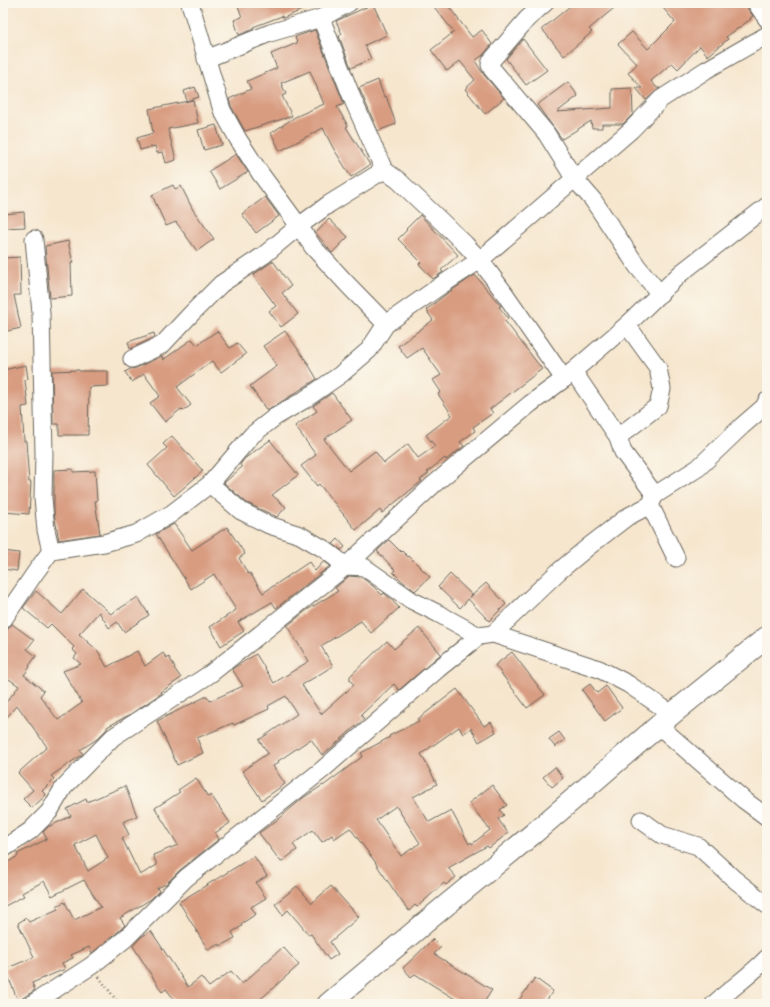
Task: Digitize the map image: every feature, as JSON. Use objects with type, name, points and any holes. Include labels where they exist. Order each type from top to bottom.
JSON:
[{"type":"main road","points":[[328,1004],[534,833],[665,720],[767,637]]},
{"type":"street","points":[[190,3],[222,110],[238,140],[313,247],[386,324]]},
{"type":"street","points":[[206,59],[270,33],[321,18],[349,3]]},
{"type":"street","points":[[545,3],[527,19],[505,43],[491,60],[490,65],[546,133],[574,178],[593,200],[637,266],[660,294]]},
{"type":"street","points":[[756,3],[767,18]]},
{"type":"street","points":[[321,18],[353,100],[384,170],[398,180],[480,260],[568,375],[618,437],[623,452],[652,500],[676,558]]},
{"type":"street","points":[[3,620],[51,551],[104,543],[136,534],[170,514],[210,484],[252,435],[275,417],[304,400],[340,375],[370,350],[386,324],[442,284],[480,260],[538,212],[574,178],[631,130],[661,99],[706,70],[767,35]]},
{"type":"street","points":[[132,359],[162,345],[221,284],[264,254],[329,204],[384,170]]},
{"type":"street","points":[[3,849],[30,831],[49,812],[64,787],[113,737],[210,674],[346,566],[433,485],[627,325],[681,274],[767,206]]},
{"type":"street","points":[[34,239],[41,313],[44,454],[43,498],[46,530],[51,551]]},
{"type":"street","points":[[618,437],[658,406],[662,389],[658,368],[627,325]]},
{"type":"street","points":[[32,1004],[91,966],[125,939],[186,878],[322,770],[438,669],[486,635],[588,546],[698,468],[764,407],[767,401]]},
{"type":"street","points":[[210,484],[241,511],[269,524],[300,534],[324,549],[346,566],[364,567],[411,600],[439,614],[486,635],[599,669],[628,684],[744,800],[767,817]]},
{"type":"street","points":[[641,820],[662,835],[698,846],[734,879],[767,905]]},
{"type":"street","points":[[714,1004],[767,958]]},
{"type":"path","points":[[91,966],[119,1004]]},
{"type":"building","points":[[237,3],[319,3],[283,18],[282,16],[253,27],[254,29],[239,35],[234,20],[242,17]]},
{"type":"building","points":[[431,3],[446,3],[472,37],[482,30],[492,44],[483,55],[475,61],[484,75],[504,98],[485,114],[465,89],[475,80],[460,61],[447,71],[431,50],[454,32]]},
{"type":"building","points":[[574,3],[620,3],[589,29],[592,32],[564,56],[542,29]]},
{"type":"building","points":[[669,3],[746,3],[753,16],[726,37],[728,39],[708,56],[700,46],[678,69],[672,63],[651,81],[657,88],[660,88],[646,100],[636,88],[642,88],[628,73],[637,64],[618,44],[632,32],[648,49],[675,22],[663,8]]},
{"type":"building","points":[[373,4],[387,35],[365,45],[371,59],[351,68],[339,36],[342,34],[336,21]]},
{"type":"building","points":[[315,30],[344,104],[337,107],[348,126],[346,127],[370,165],[351,177],[323,128],[280,151],[271,133],[295,117],[324,104],[310,71],[281,83],[286,94],[282,96],[292,116],[245,131],[231,106],[229,99],[251,89],[247,81],[277,68],[271,54],[297,43],[295,37]]},
{"type":"building","points":[[523,39],[547,70],[526,85],[506,59]]},
{"type":"building","points":[[378,80],[384,97],[386,96],[396,124],[378,131],[359,88]]},
{"type":"building","points":[[568,82],[578,96],[557,112],[612,108],[612,89],[632,88],[633,114],[623,124],[602,124],[602,128],[592,128],[591,121],[562,139],[537,105]]},
{"type":"building","points":[[195,87],[199,97],[187,101],[184,91]]},
{"type":"building","points":[[193,100],[198,123],[168,129],[176,160],[166,163],[163,152],[157,153],[155,146],[140,150],[137,138],[153,133],[149,109]]},
{"type":"building","points":[[216,125],[222,145],[204,150],[198,130]]},
{"type":"building","points":[[236,154],[248,172],[220,189],[209,171]]},
{"type":"building","points":[[173,185],[175,189],[181,186],[193,210],[214,239],[197,251],[176,222],[166,226],[152,195]]},
{"type":"building","points":[[265,197],[279,216],[256,233],[242,214]]},
{"type":"building","points":[[24,212],[25,227],[5,228],[4,214]]},
{"type":"building","points":[[420,215],[458,255],[441,270],[443,272],[433,279],[419,264],[421,262],[398,239]]},
{"type":"building","points":[[329,219],[348,237],[332,253],[316,233]]},
{"type":"building","points":[[68,241],[73,263],[71,263],[72,296],[50,298],[45,246]]},
{"type":"building","points":[[20,257],[21,295],[14,295],[21,328],[3,332],[3,258]]},
{"type":"building","points":[[273,261],[291,286],[282,293],[298,314],[281,327],[269,311],[276,306],[253,275]]},
{"type":"building","points":[[475,275],[501,306],[499,307],[508,318],[505,321],[542,369],[490,409],[493,413],[473,427],[475,431],[460,442],[464,446],[427,472],[429,473],[420,480],[422,481],[382,513],[380,510],[356,530],[319,484],[317,486],[301,466],[316,455],[295,426],[317,411],[313,406],[332,393],[352,420],[324,439],[349,471],[375,451],[384,463],[408,444],[418,458],[435,446],[426,435],[452,415],[438,394],[441,392],[433,380],[441,375],[422,348],[407,358],[398,346],[433,320],[426,310],[449,292]]},
{"type":"building","points":[[217,331],[230,348],[237,343],[246,354],[221,372],[212,361],[177,387],[191,405],[183,411],[181,409],[165,422],[150,403],[160,396],[144,374],[132,382],[125,372],[162,356],[163,360],[192,339],[197,345]]},
{"type":"building","points":[[285,331],[317,379],[267,411],[250,386],[277,366],[263,346]]},
{"type":"building","points":[[154,333],[155,337],[130,349],[128,342]]},
{"type":"building","points":[[26,365],[28,379],[25,380],[28,406],[22,407],[24,441],[26,441],[29,482],[31,482],[29,514],[3,512],[3,370]]},
{"type":"building","points":[[52,371],[108,371],[108,386],[89,387],[88,435],[59,435],[59,424],[53,424]]},
{"type":"building","points":[[172,436],[203,471],[174,496],[148,465],[167,448],[163,444]]},
{"type":"building","points":[[270,440],[298,475],[272,495],[286,507],[277,517],[247,503],[224,483],[242,467],[240,465],[244,459]]},
{"type":"building","points":[[73,469],[73,472],[95,471],[97,501],[95,501],[100,534],[59,540],[54,513],[54,470]]},
{"type":"building","points":[[174,524],[192,550],[227,527],[245,554],[239,558],[248,574],[250,573],[263,593],[309,562],[315,571],[324,561],[330,566],[276,608],[272,602],[238,622],[244,631],[221,646],[210,627],[236,610],[214,574],[191,589],[156,534]]},
{"type":"building","points":[[338,539],[345,547],[341,550],[333,544]]},
{"type":"building","points":[[389,540],[401,552],[402,551],[408,557],[409,556],[430,577],[415,591],[393,572],[395,570],[377,551]]},
{"type":"building","points":[[3,551],[19,553],[17,571],[3,569]]},
{"type":"building","points":[[450,574],[472,595],[460,608],[438,587]]},
{"type":"building","points":[[349,576],[361,577],[382,595],[384,593],[399,608],[371,633],[361,621],[321,646],[333,666],[302,685],[321,714],[354,685],[350,680],[350,676],[387,641],[394,649],[419,628],[441,654],[399,690],[394,684],[361,715],[364,719],[322,755],[311,739],[278,761],[279,762],[273,766],[285,784],[262,800],[242,771],[268,753],[259,740],[297,714],[286,696],[268,706],[269,709],[234,725],[233,723],[197,738],[203,753],[177,765],[157,721],[207,696],[210,701],[243,686],[232,669],[256,654],[274,683],[309,661],[287,626],[307,610],[338,591],[335,588]]},
{"type":"building","points":[[486,583],[506,604],[489,621],[468,599]]},
{"type":"building","points":[[83,589],[111,614],[138,597],[149,615],[124,632],[117,622],[109,628],[99,612],[79,634],[98,651],[107,667],[137,651],[145,666],[163,653],[167,658],[169,657],[181,678],[161,692],[162,693],[129,715],[107,727],[107,729],[97,739],[80,750],[83,754],[51,776],[54,779],[42,791],[46,795],[32,808],[23,799],[33,790],[18,773],[47,747],[17,705],[3,722],[3,706],[19,686],[3,675],[3,635],[12,624],[34,640],[27,649],[36,656],[24,675],[44,691],[40,696],[58,720],[82,703],[63,671],[81,664],[74,658],[77,654],[72,649],[74,647],[51,624],[47,628],[23,608],[36,591],[62,614]]},
{"type":"building","points":[[512,652],[545,695],[527,708],[495,665]]},
{"type":"building","points":[[590,684],[597,693],[606,686],[622,708],[605,721],[582,690]]},
{"type":"building","points":[[457,689],[484,726],[491,722],[496,732],[479,742],[471,728],[463,734],[459,727],[421,754],[437,784],[413,797],[429,822],[451,810],[469,844],[471,842],[472,844],[490,830],[469,803],[492,785],[507,805],[500,810],[504,815],[498,819],[508,833],[489,848],[487,846],[448,868],[456,877],[446,885],[444,883],[417,907],[415,905],[409,911],[350,828],[334,839],[332,835],[322,842],[313,830],[293,844],[297,850],[281,862],[259,833],[284,815],[303,798],[323,786],[363,756],[361,753],[390,737],[389,736],[419,721],[418,719]],"holes":[[[396,806],[420,843],[401,856],[376,820]]]},
{"type":"building","points":[[559,732],[565,740],[555,747],[549,739]]},
{"type":"building","points":[[555,767],[563,778],[552,787],[543,777]]},
{"type":"building","points":[[196,778],[208,797],[211,795],[230,823],[215,833],[219,839],[180,870],[166,884],[157,888],[159,891],[151,899],[120,918],[125,925],[92,953],[89,947],[71,955],[73,958],[62,963],[65,969],[32,983],[35,990],[18,1001],[5,969],[34,957],[18,923],[26,918],[29,922],[58,909],[56,906],[65,902],[74,920],[101,907],[84,880],[52,896],[44,881],[22,893],[24,896],[3,907],[3,865],[18,856],[17,854],[47,839],[43,832],[48,827],[71,816],[67,809],[86,799],[87,802],[125,786],[137,816],[123,822],[129,835],[122,838],[140,875],[157,865],[153,855],[178,845],[155,808],[180,792],[178,790]],"holes":[[[96,834],[108,858],[88,871],[75,845]]]},
{"type":"building","points":[[254,856],[267,876],[256,883],[266,898],[251,907],[256,914],[232,932],[235,938],[220,946],[219,944],[208,950],[179,902]]},
{"type":"building","points":[[297,886],[312,903],[331,886],[359,917],[330,942],[338,954],[329,960],[311,934],[309,935],[288,910],[283,915],[275,904]]},
{"type":"building","points":[[151,931],[188,987],[201,977],[209,987],[231,971],[242,984],[283,947],[299,965],[255,1004],[178,1004],[166,989],[162,992],[133,946],[141,937]]},
{"type":"building","points":[[433,939],[441,947],[434,954],[492,990],[483,1004],[463,1004],[415,974],[411,977],[403,968]]},
{"type":"building","points":[[535,978],[553,991],[544,1004],[516,1004]]}]
